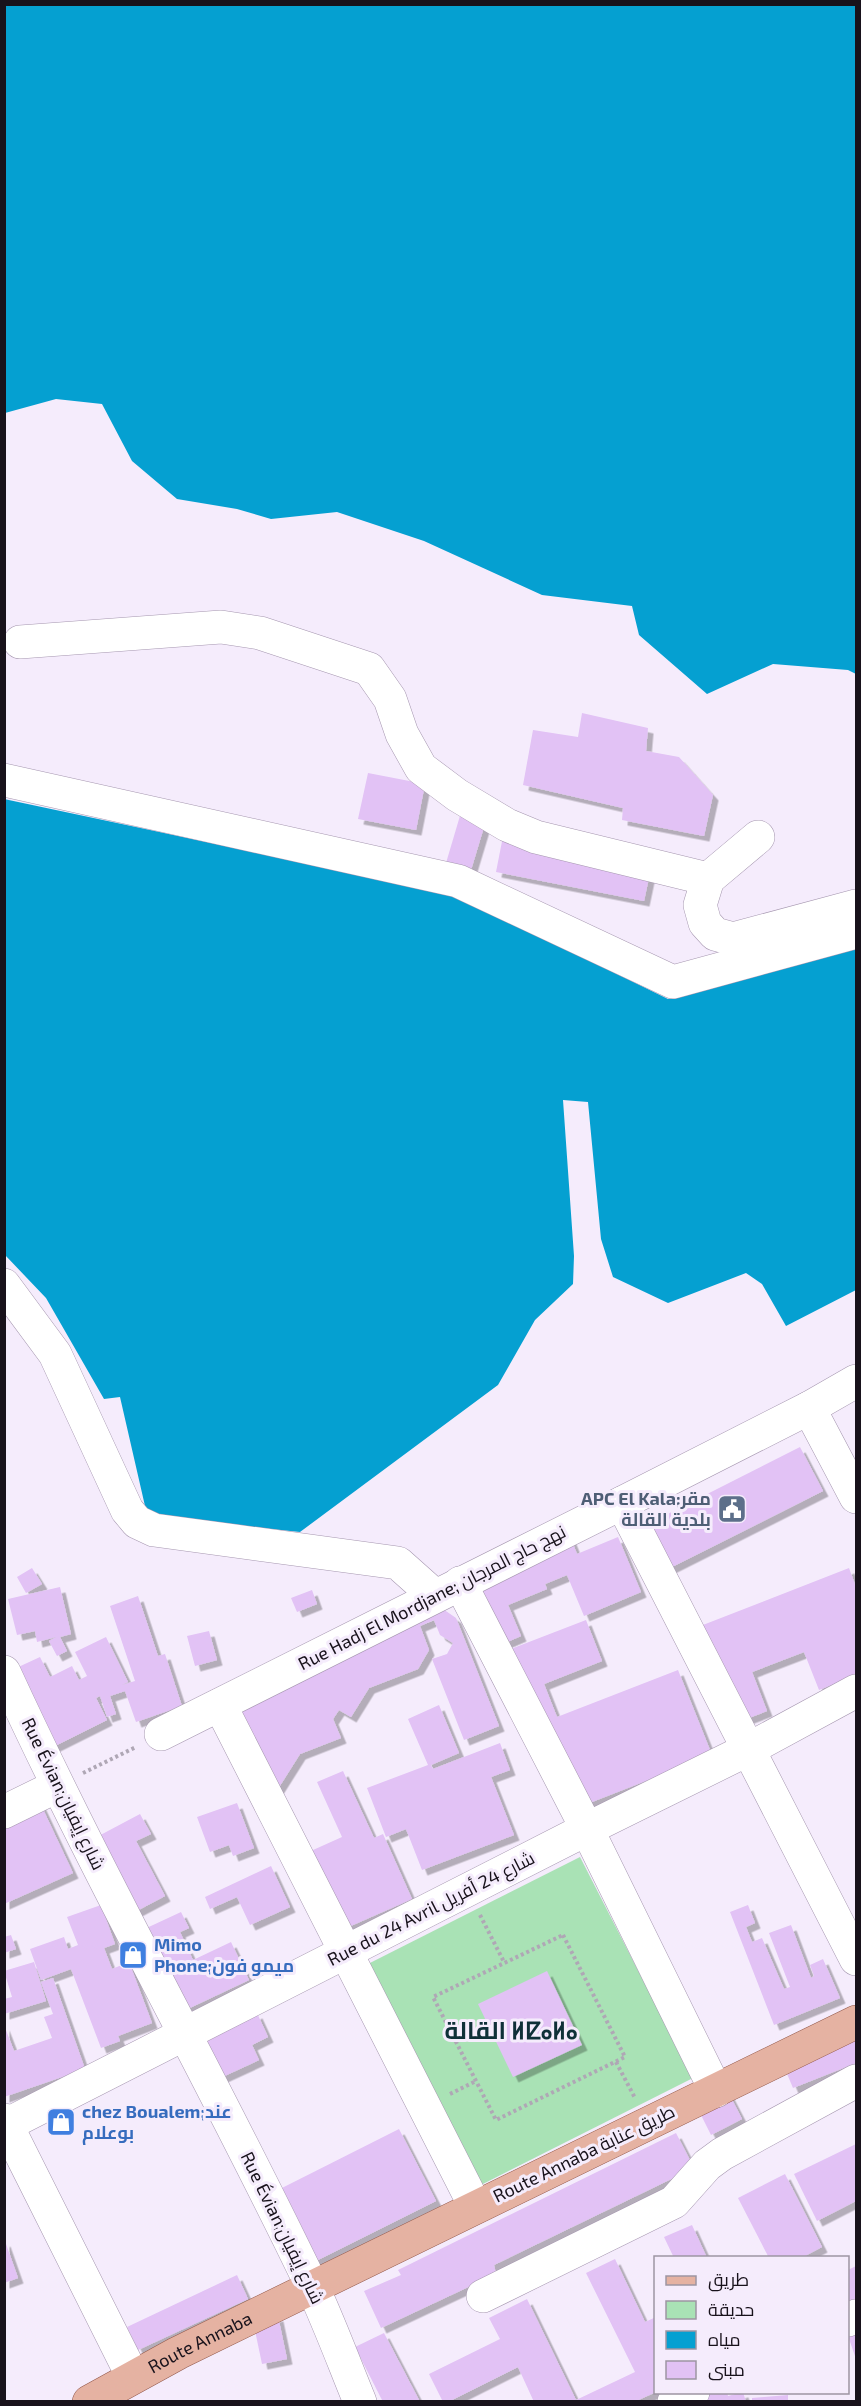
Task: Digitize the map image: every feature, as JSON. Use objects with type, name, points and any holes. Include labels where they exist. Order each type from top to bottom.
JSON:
[{"type":"main road","name":"Route Annaba طريق عنابة","points":[[312,2286],[856,2022]]},
{"type":"main road","name":"Route Annaba","points":[[89,2402],[312,2286]]},
{"type":"street","points":[[20,642],[221,627],[260,633],[369,669],[390,699],[402,734],[421,768],[457,795],[507,825],[536,837],[708,879]]},
{"type":"street","points":[[4,780],[458,881],[673,982],[856,932]]},
{"type":"street","points":[[758,837],[708,879],[700,904],[705,923],[715,934],[733,939],[856,906]]},
{"type":"street","points":[[9,1290],[56,1354],[128,1510],[137,1522],[154,1530],[398,1563],[448,1589],[587,1829],[716,2091]]},
{"type":"street","name":"Rue Hadj El Mordjane; نهج حاج المرجان","points":[[160,1734],[622,1503],[809,1408],[856,1381]]},
{"type":"street","points":[[809,1408],[856,1497]]},
{"type":"street","points":[[622,1503],[856,1959]]},
{"type":"street","name":"Rue Évian;شارع إيفيان","points":[[4,1672],[57,1786],[312,2286],[360,2402]]},
{"type":"street","name":"Rue du 24 Avril شارع 24 أفريل","points":[[5,2124],[186,2035],[587,1829],[749,1749],[856,1691]]},
{"type":"street","points":[[220,1705],[475,2206]]},
{"type":"street","points":[[4,1812],[57,1786]]},
{"type":"street","points":[[483,2296],[674,2202],[706,2165],[722,2154],[856,2081]]},
{"type":"street","points":[[5,2124],[133,2378]]},
{"type":"street","points":[[674,2402],[689,2394]]},
{"type":"path","points":[[57,1786],[160,1734]]},
{"type":"path","points":[[467,1890],[504,1962]]},
{"type":"path","points":[[563,1935],[625,2057],[616,2062],[496,2120],[433,1997],[563,1935]]},
{"type":"path","points":[[616,2062],[648,2124]]},
{"type":"path","points":[[448,2094],[476,2081]]},
{"type":"green space","points":[[580,1857],[693,2078],[473,2189],[360,1968]]},
{"type":"water","points":[[5,4],[856,5],[856,674],[848,670],[773,664],[707,694],[639,635],[632,606],[542,595],[424,541],[337,512],[271,519],[237,509],[177,499],[132,461],[102,404],[56,399],[5,413]]},
{"type":"water","points":[[4,799],[457,895],[668,999],[856,947],[856,1290],[786,1326],[762,1284],[746,1273],[668,1303],[613,1277],[601,1239],[588,1102],[563,1100],[574,1256],[573,1284],[535,1320],[498,1385],[300,1532],[156,1517],[145,1506],[120,1397],[104,1399],[46,1298],[5,1255]]},
{"type":"building","points":[[582,713],[648,728],[646,751],[679,757],[713,795],[704,836],[622,820],[623,808],[523,785],[533,730],[578,737]]},
{"type":"building","points":[[368,773],[425,784],[416,830],[358,819]]},
{"type":"building","points":[[462,809],[487,817],[471,870],[446,863]]},
{"type":"building","points":[[505,826],[654,854],[644,901],[496,872]]},
{"type":"building","name":"APC El Kala;مقر بلدية القالة","points":[[800,1447],[823,1491],[664,1571],[642,1527]]},
{"type":"building","points":[[569,1534],[577,1554],[618,1537],[641,1592],[584,1616],[567,1575],[545,1584],[547,1589],[508,1605],[521,1636],[498,1646],[468,1575]]},
{"type":"building","points":[[32,1568],[42,1584],[26,1593],[17,1577]]},
{"type":"building","points":[[849,1568],[856,1587],[856,1675],[819,1690],[804,1652],[752,1672],[767,1711],[728,1726],[690,1630]]},
{"type":"building","points":[[60,1587],[71,1634],[60,1637],[67,1651],[57,1656],[49,1641],[56,1637],[37,1642],[35,1631],[17,1635],[8,1599]]},
{"type":"building","points":[[312,1590],[317,1604],[297,1612],[291,1598]]},
{"type":"building","points":[[138,1596],[158,1656],[165,1654],[182,1706],[136,1722],[125,1691],[110,1696],[116,1714],[107,1717],[100,1696],[96,1698],[107,1720],[53,1747],[14,1669],[40,1657],[50,1677],[72,1666],[79,1680],[87,1676],[75,1652],[106,1637],[128,1682],[122,1685],[135,1681],[110,1606]]},
{"type":"building","points":[[443,1609],[456,1618],[499,1726],[464,1740],[432,1659],[447,1654],[453,1643],[440,1635],[434,1620],[420,1626],[429,1650],[418,1669],[369,1688],[351,1717],[339,1710],[333,1719],[341,1738],[300,1754],[276,1792],[225,1689]]},
{"type":"building","points":[[586,1620],[602,1661],[544,1684],[557,1717],[678,1670],[712,1755],[569,1811],[503,1652]]},
{"type":"building","points":[[209,1631],[217,1660],[195,1666],[187,1636]]},
{"type":"building","points":[[439,1705],[459,1753],[431,1765],[433,1769],[500,1743],[510,1770],[491,1777],[514,1835],[422,1870],[406,1829],[386,1837],[367,1788],[428,1765],[408,1719]]},
{"type":"building","points":[[343,1771],[374,1838],[383,1834],[412,1899],[328,1936],[293,1859],[342,1837],[317,1782]]},
{"type":"building","points":[[40,1803],[73,1873],[4,1904],[4,1819]]},
{"type":"building","points":[[237,1803],[254,1848],[233,1856],[229,1845],[210,1852],[197,1817]]},
{"type":"building","points":[[140,1814],[151,1834],[136,1841],[165,1896],[131,1914],[91,1840]]},
{"type":"building","points":[[271,1866],[290,1907],[250,1925],[237,1897],[210,1909],[205,1897]]},
{"type":"building","points":[[101,1905],[115,1944],[104,1948],[112,1969],[129,1962],[152,2023],[118,2036],[120,2041],[101,2048],[71,1969],[41,1980],[30,1949],[64,1937],[68,1949],[78,1945],[67,1917]]},
{"type":"building","points":[[748,1905],[755,1923],[746,1927],[752,1942],[762,1938],[784,1989],[790,1987],[769,1933],[791,1925],[811,1978],[814,1976],[810,1965],[823,1959],[840,1998],[774,2025],[730,1912]]},
{"type":"building","points":[[181,1912],[189,1928],[180,1932],[193,1960],[231,1942],[249,1980],[177,2014],[138,1932]]},
{"type":"building","points":[[11,1935],[16,1949],[4,1953],[4,1937]]},
{"type":"building","points":[[34,1962],[46,2001],[4,2014],[4,1999],[12,1997],[4,1971]]},
{"type":"building","points":[[547,1971],[582,2045],[513,2077],[478,2004]]},
{"type":"building","points":[[53,1978],[85,2069],[4,2097],[4,2025],[14,2051],[52,2038],[44,2017],[53,2014],[41,1982]]},
{"type":"building","points":[[257,2013],[268,2037],[252,2045],[259,2060],[205,2085],[187,2046]]},
{"type":"building","points":[[856,2033],[856,2063],[793,2088],[782,2062]]},
{"type":"building","points":[[727,2090],[742,2119],[711,2135],[696,2105]]},
{"type":"building","points":[[399,2129],[436,2201],[310,2264],[274,2192]]},
{"type":"building","points":[[676,2133],[694,2168],[494,2265],[496,2274],[381,2328],[364,2291],[401,2275],[398,2270]]},
{"type":"building","points":[[856,2144],[856,2201],[817,2221],[794,2174]]},
{"type":"building","points":[[785,2174],[822,2247],[805,2256],[768,2256],[738,2198]]},
{"type":"building","points":[[692,2225],[706,2256],[673,2256],[664,2237]]},
{"type":"building","points":[[4,2242],[18,2278],[4,2283]]},
{"type":"building","points":[[615,2259],[645,2322],[654,2318],[654,2393],[634,2402],[534,2402],[518,2367],[448,2402],[443,2402],[429,2374],[500,2339],[489,2318],[527,2299],[576,2400],[635,2372],[586,2273]]},
{"type":"building","points":[[856,2266],[856,2300],[849,2304],[849,2270]]},
{"type":"building","points":[[237,2275],[248,2299],[138,2350],[127,2327]]},
{"type":"building","points":[[278,2316],[287,2359],[262,2364],[253,2321]]},
{"type":"building","points":[[384,2333],[420,2402],[383,2402],[355,2347]]},
{"type":"building","points":[[856,2333],[856,2359],[849,2339],[849,2336]]},
{"type":"building","points":[[703,2394],[728,2394],[728,2396],[744,2394],[746,2402],[705,2402]]},
{"type":"building","points":[[788,2395],[788,2402],[752,2402],[752,2398]]},
{"type":"place","name":"APC El Kala;مقر بلدية القالة","points":[[732,1509]]},
{"type":"place","name":"Mimo Phone;ميمو فون","points":[[133,1955]]},
{"type":"place","name":"chez Boualem;عند بوعلام","points":[[61,2122]]},
{"type":"district","name":"القالة ⵍⵇⴰⵍⴰ","points":[[511,2031]]}]
